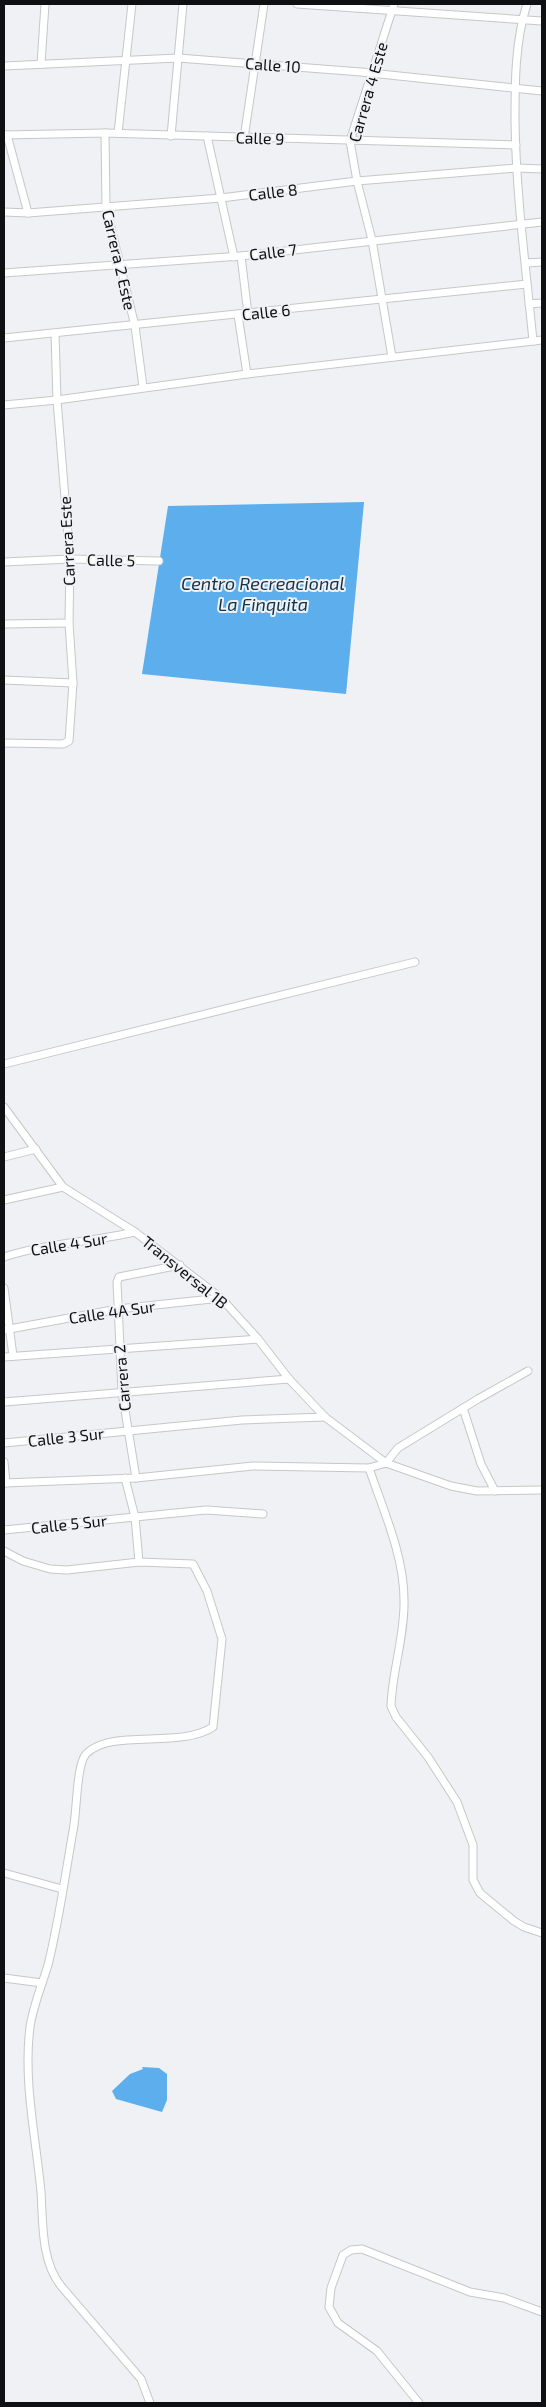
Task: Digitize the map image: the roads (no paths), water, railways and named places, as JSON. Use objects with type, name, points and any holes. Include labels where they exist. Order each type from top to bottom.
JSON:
[{"type":"street","points":[[41,64],[45,4]]},
{"type":"street","points":[[118,134],[132,4]]},
{"type":"street","points":[[171,136],[183,4]]},
{"type":"street","points":[[244,138],[264,4]]},
{"type":"street","points":[[297,4],[393,7],[542,22]]},
{"type":"street","points":[[527,4],[522,20],[515,88],[516,146],[520,224],[526,263],[533,341]]},
{"type":"street","name":"Carrera 4 Este","points":[[392,357],[372,240],[357,181],[350,141],[393,7]]},
{"type":"street","name":"Calle 10","points":[[4,66],[178,58],[371,73],[542,91]]},
{"type":"street","name":"Calle 9","points":[[5,135],[105,133],[516,146]]},
{"type":"street","name":"Carrera 2 Este","points":[[105,133],[106,207],[134,326],[143,387]]},
{"type":"street","points":[[5,135],[28,213]]},
{"type":"street","points":[[207,136],[221,198],[238,256],[248,314]]},
{"type":"street","name":"Calle 8","points":[[4,212],[28,213],[221,198],[357,181],[517,168],[542,169]]},
{"type":"street","name":"Calle 7","points":[[4,273],[238,256],[542,222]]},
{"type":"street","points":[[526,263],[542,262]]},
{"type":"street","name":"Calle 6","points":[[4,338],[528,284]]},
{"type":"street","points":[[529,304],[542,303]]},
{"type":"street","points":[[238,315],[246,374]]},
{"type":"street","name":"Carrera Este","points":[[4,743],[63,744],[70,738],[73,683],[69,623],[70,559],[57,400],[56,333]]},
{"type":"street","points":[[4,404],[57,400],[246,374],[542,340]]},
{"type":"street","name":"Calle 5","points":[[4,562],[70,559],[159,561]]},
{"type":"street","points":[[4,624],[69,623]]},
{"type":"street","points":[[4,680],[73,683]]},
{"type":"street","points":[[4,1064],[415,962]]},
{"type":"street","name":"Transversal 1B","points":[[4,1108],[63,1188],[135,1232],[221,1298],[325,1417],[386,1463],[451,1486],[478,1491],[542,1490]]},
{"type":"street","points":[[4,1157],[36,1149]]},
{"type":"street","points":[[4,1200],[63,1188]]},
{"type":"street","name":"Calle 4 Sur","points":[[4,1257],[39,1247],[104,1239],[135,1232]]},
{"type":"street","name":"Carrera 2","points":[[136,1478],[122,1392],[117,1282],[119,1277],[180,1265]]},
{"type":"street","points":[[4,1288],[7,1329],[13,1356]]},
{"type":"street","name":"Calle 4A Sur","points":[[7,1329],[118,1309],[221,1298]]},
{"type":"street","points":[[4,1357],[258,1339]]},
{"type":"street","points":[[4,1462],[5,1483],[136,1478],[253,1466],[369,1468],[386,1463],[398,1448],[528,1371]]},
{"type":"street","points":[[4,1402],[289,1378]]},
{"type":"street","points":[[463,1408],[482,1464],[495,1491]]},
{"type":"street","name":"Calle 3 Sur","points":[[4,1443],[242,1420],[325,1417]]},
{"type":"street","points":[[369,1468],[401,1565],[404,1583],[404,1603],[391,1706],[396,1717],[428,1757],[457,1802],[473,1845],[473,1880],[480,1892],[514,1921],[524,1927],[542,1932]]},
{"type":"street","points":[[125,1478],[135,1518],[138,1562]]},
{"type":"street","name":"Calle 5 Sur","points":[[4,1530],[206,1510],[262,1514]]},
{"type":"street","points":[[4,1551],[23,1561],[57,1570],[138,1562],[193,1564],[207,1591],[222,1639],[213,1727],[204,1733],[188,1737],[117,1742],[103,1745],[86,1754],[82,1762],[79,1775],[77,1814],[42,1983],[30,2026],[29,2069],[48,2261],[60,2286],[141,2380],[150,2403]]},
{"type":"street","points":[[4,1873],[62,1889]]},
{"type":"street","points":[[4,1978],[42,1983]]},
{"type":"street","points":[[419,2403],[377,2351],[338,2323],[330,2307],[331,2288],[343,2255],[351,2250],[362,2249],[464,2290],[504,2298],[542,2312]]},
{"type":"water","name":"Centro Recreacional La Finquita","points":[[364,502],[346,694],[142,674],[168,506]]},
{"type":"water","points":[[142,2067],[159,2068],[167,2074],[167,2100],[162,2112],[116,2099],[112,2091],[130,2074],[143,2069]]}]
